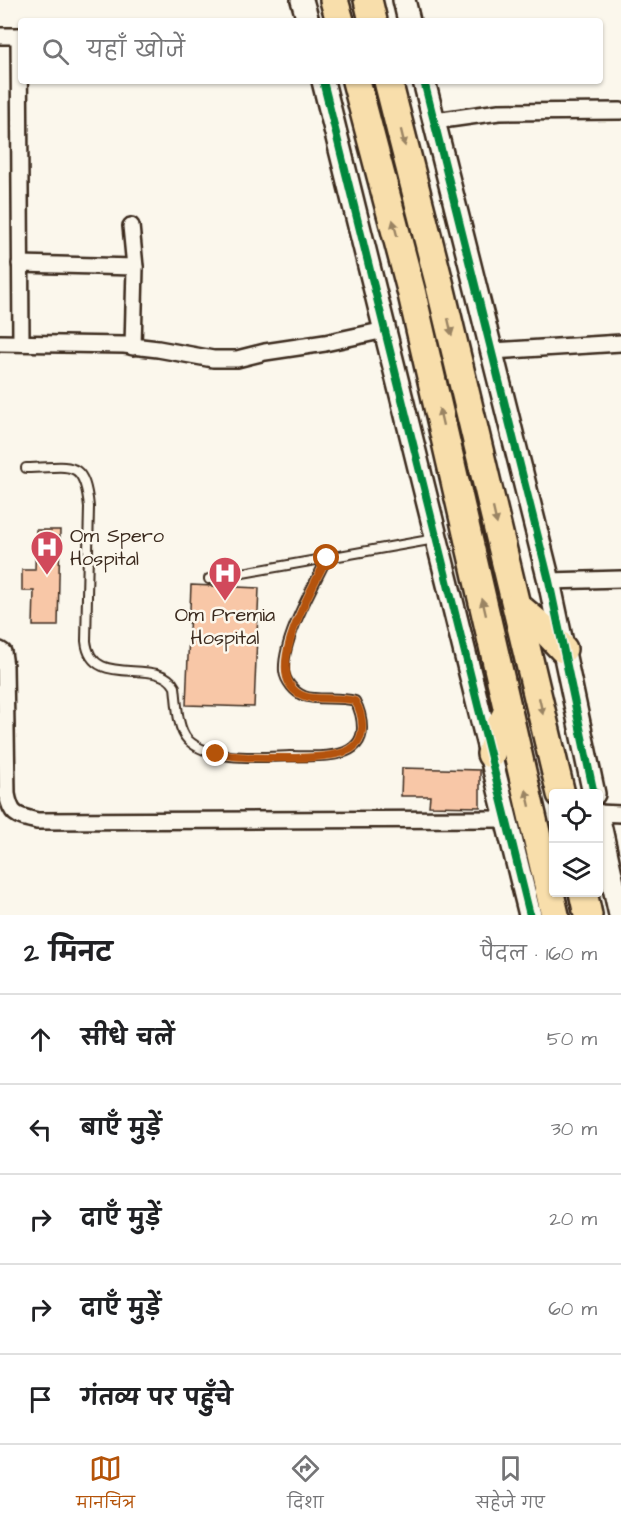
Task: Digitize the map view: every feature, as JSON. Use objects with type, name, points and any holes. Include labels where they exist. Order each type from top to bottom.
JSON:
[{"type":"highway","points":[[334,0],[339,18]]},
{"type":"highway","points":[[368,0],[372,18]]},
{"type":"highway","points":[[357,84],[411,290],[555,915]]},
{"type":"highway","points":[[389,84],[440,286],[560,789]]},
{"type":"highway","points":[[517,606],[564,649]]},
{"type":"highway","points":[[491,754],[497,732],[508,711]]},
{"type":"highway","points":[[584,897],[588,915]]},
{"type":"street","points":[[302,0],[307,18]]},
{"type":"street","points":[[404,0],[408,18]]},
{"type":"street","points":[[0,36],[18,36]]},
{"type":"street","points":[[20,84],[21,343]]},
{"type":"street","points":[[324,84],[530,915]]},
{"type":"street","points":[[425,84],[549,581],[593,789]]},
{"type":"street","points":[[435,121],[499,112],[621,111]]},
{"type":"street","points":[[131,226],[135,267],[133,346]]},
{"type":"street","points":[[20,264],[135,267]]},
{"type":"street","points":[[0,343],[133,346],[213,359],[237,359],[385,330]]},
{"type":"street","points":[[492,351],[621,343]]},
{"type":"street","points":[[549,581],[621,579]]},
{"type":"street","points":[[0,650],[3,652],[5,666],[7,794],[10,808],[17,816],[37,821],[507,819]]},
{"type":"street","points":[[603,814],[621,814]]},
{"type":"street","points":[[603,837],[620,915]]},
{"type":"lane","points":[[27,468],[74,468],[82,474],[87,488],[89,507],[87,651],[93,660],[113,669],[160,675],[171,680],[175,687],[183,734],[190,742],[216,754],[241,757],[333,756],[350,750],[359,741],[362,722],[360,709],[355,701],[304,696],[291,686],[284,674],[286,653],[295,627],[327,558]]},
{"type":"lane","points":[[209,579],[437,538]]},
{"type":"building","points":[[36,530],[60,530],[58,626],[33,626],[34,591],[22,591],[22,570],[35,570]]},
{"type":"building","points":[[191,585],[259,588],[254,707],[186,705]]},
{"type":"building","points":[[402,768],[480,770],[480,807],[429,806],[430,796],[401,796]]},
{"type":"cycle path","points":[[324,84],[530,915]]},
{"type":"cycle path","points":[[425,84],[549,581],[593,789]]},
{"type":"place","name":"Om Spero Hospital","points":[[47,576]]},
{"type":"place","name":"Om Premia Hospital","points":[[225,602]]},
{"type":"route","points":[[216,754],[241,757],[333,756],[350,750],[359,741],[362,722],[360,709],[355,701],[304,696],[291,686],[284,674],[286,653],[295,627],[327,558]]}]
